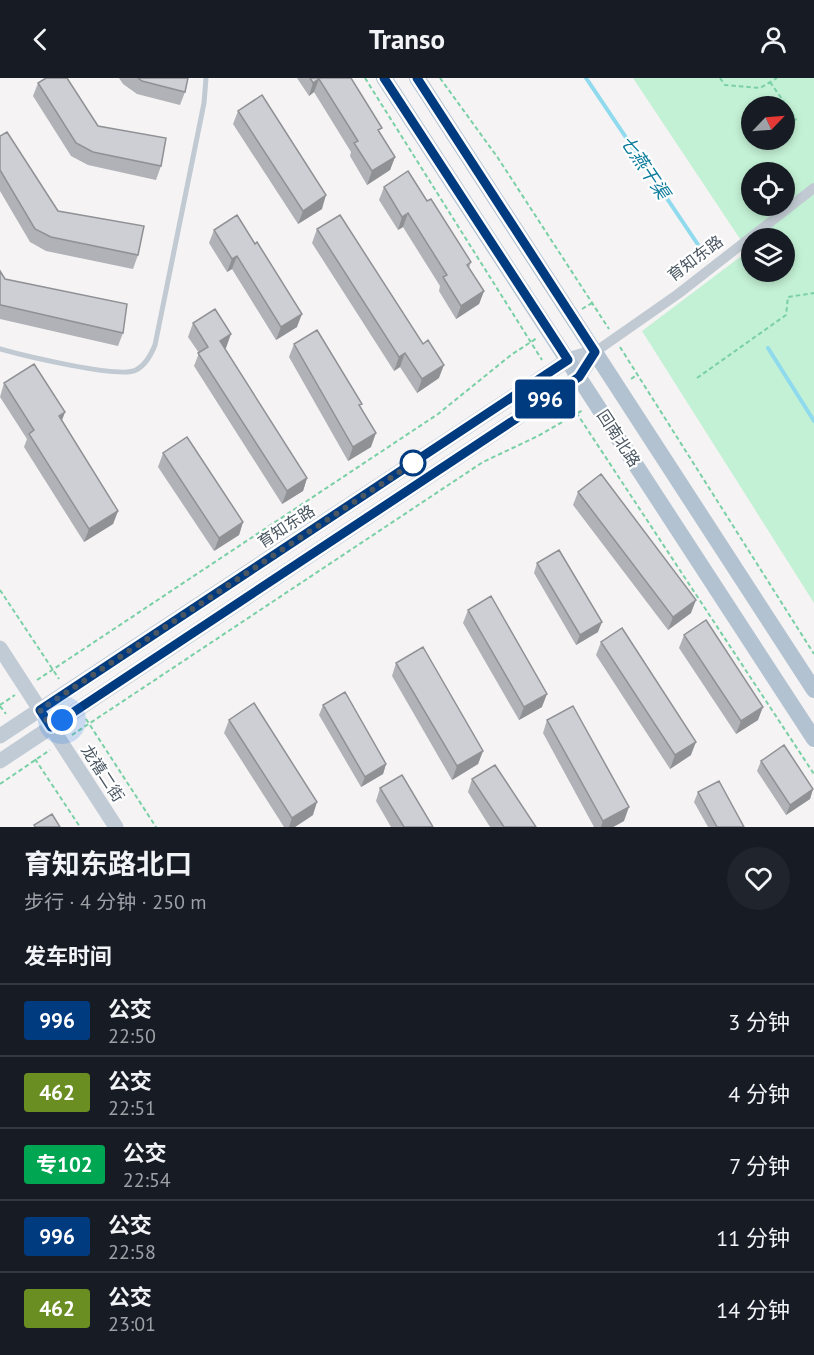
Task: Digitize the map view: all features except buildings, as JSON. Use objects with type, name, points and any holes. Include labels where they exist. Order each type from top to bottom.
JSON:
[{"type":"main road","name":"回南北路","points":[[384,78],[814,739]]},
{"type":"main road","name":"回南北路","points":[[417,78],[814,690]]},
{"type":"main road","name":"育知东路","points":[[0,736],[568,360],[595,352]]},
{"type":"main road","name":"育知东路","points":[[0,761],[579,377],[595,352]]},
{"type":"main road","name":"龙禧二街","points":[[0,648],[116,827]]},
{"type":"street","name":"育知东路","points":[[595,352],[678,294],[814,188]]},
{"type":"lane","points":[[0,349],[112,373],[137,370],[149,358],[155,345],[204,103],[206,78]]},
{"type":"path","points":[[365,78],[528,337]]},
{"type":"path","points":[[440,78],[498,158],[589,298]]},
{"type":"path","points":[[720,78],[725,86],[760,88],[777,78]]},
{"type":"path","points":[[770,82],[779,96]]},
{"type":"path","points":[[697,378],[786,315],[789,297],[814,293]]},
{"type":"path","name":"育知东路","points":[[59,666],[438,414],[511,355]]},
{"type":"path","points":[[641,378],[814,654]]},
{"type":"path","points":[[580,418],[814,774]]},
{"type":"path","points":[[96,720],[483,462],[557,426]]},
{"type":"path","points":[[0,590],[48,661]]},
{"type":"path","points":[[96,734],[156,827]]},
{"type":"path","points":[[0,784],[29,765]]},
{"type":"path","points":[[42,770],[80,827]]},
{"type":"green space","points":[[633,78],[814,78],[814,603],[642,331],[741,256],[741,282],[795,282],[795,228],[741,228],[741,240]]},
{"type":"waterway","name":"七燕干渠","points":[[586,78],[705,255]]},
{"type":"waterway","name":"七燕干渠","points":[[768,348],[814,421]]},
{"type":"bus line","name":"996","points":[[384,78],[568,360],[40,710],[51,727],[579,377],[595,352],[417,78]]},
{"type":"route","points":[[62,720],[51,727],[40,710],[413,463]]}]
